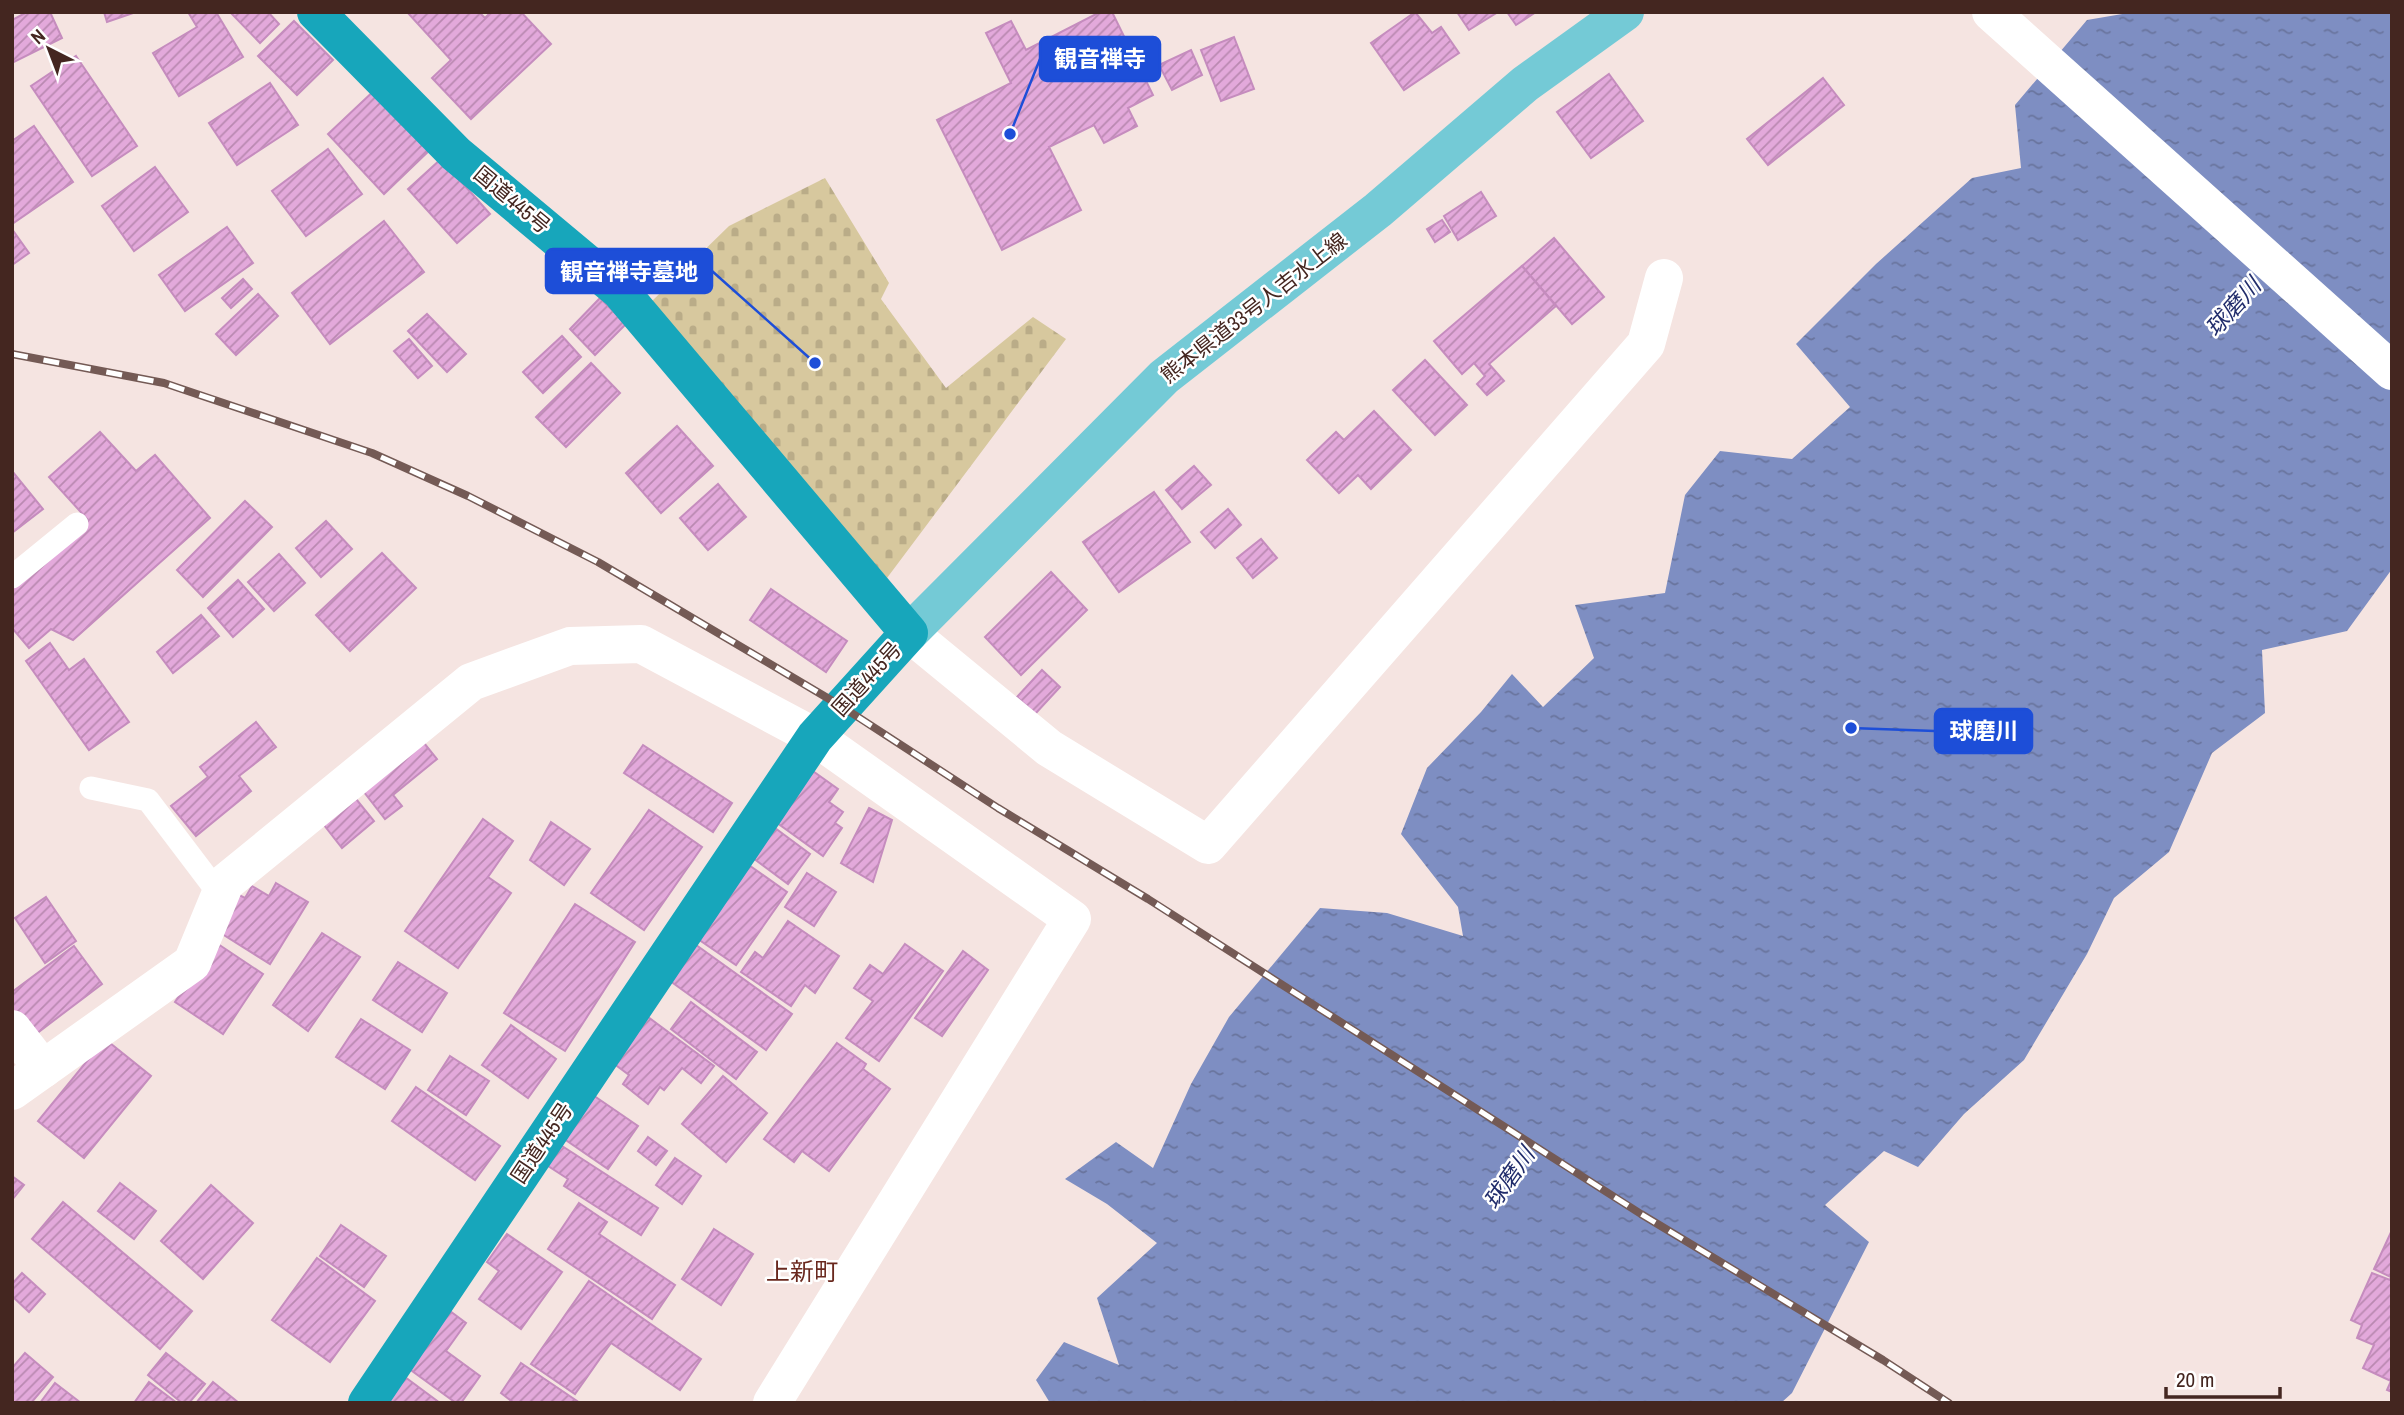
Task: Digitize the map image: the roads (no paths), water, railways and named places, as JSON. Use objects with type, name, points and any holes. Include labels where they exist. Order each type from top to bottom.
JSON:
[{"type":"highway","name":"国道445号","points":[[316,12],[456,154],[620,291],[909,633],[815,737],[367,1403]]},
{"type":"main road","name":"熊本県道33号人吉水上線","points":[[909,633],[1164,377],[1378,210],[1525,84],[1625,12]]},
{"type":"street","points":[[1991,12],[2392,371]]},
{"type":"street","points":[[909,633],[1049,748],[1208,845],[1646,344],[1664,278]]},
{"type":"street","points":[[12,1091],[192,963],[225,883],[471,682],[570,646],[641,644],[815,737],[1072,919],[772,1403]]},
{"type":"street","points":[[12,1029],[43,1069]]},
{"type":"lane","points":[[12,578],[77,524]]},
{"type":"lane","points":[[91,788],[148,800],[220,895]]},
{"type":"water","points":[[2134,12],[2392,12],[2392,569],[2347,631],[2262,650],[2265,713],[2212,753],[2169,852],[2114,898],[2087,954],[2024,1060],[1964,1114],[1918,1167],[1884,1151],[1825,1205],[1869,1242],[1792,1393],[1781,1403],[1050,1403],[1036,1380],[1064,1342],[1119,1365],[1097,1298],[1157,1243],[1107,1204],[1065,1179],[1116,1142],[1153,1168],[1191,1084],[1229,1017],[1320,908],[1387,913],[1463,936],[1458,907],[1401,834],[1427,768],[1481,712],[1512,674],[1543,707],[1594,658],[1575,605],[1665,593],[1685,495],[1720,451],[1792,459],[1850,407],[1796,344],[1876,264],[1972,178],[2021,168],[2015,105],[2087,20]]},
{"type":"railway","points":[[12,354],[164,383],[372,453],[468,496],[598,562],[841,706],[1641,1214],[1883,1360],[1949,1403]]},
{"type":"place","name":"観音禅寺","points":[[1010,134]]},
{"type":"place","name":"観音禅寺墓地","points":[[815,363]]},
{"type":"place","name":"球磨川","points":[[1851,728]]},
{"type":"district","name":"上新町","points":[[802,1272]]}]
